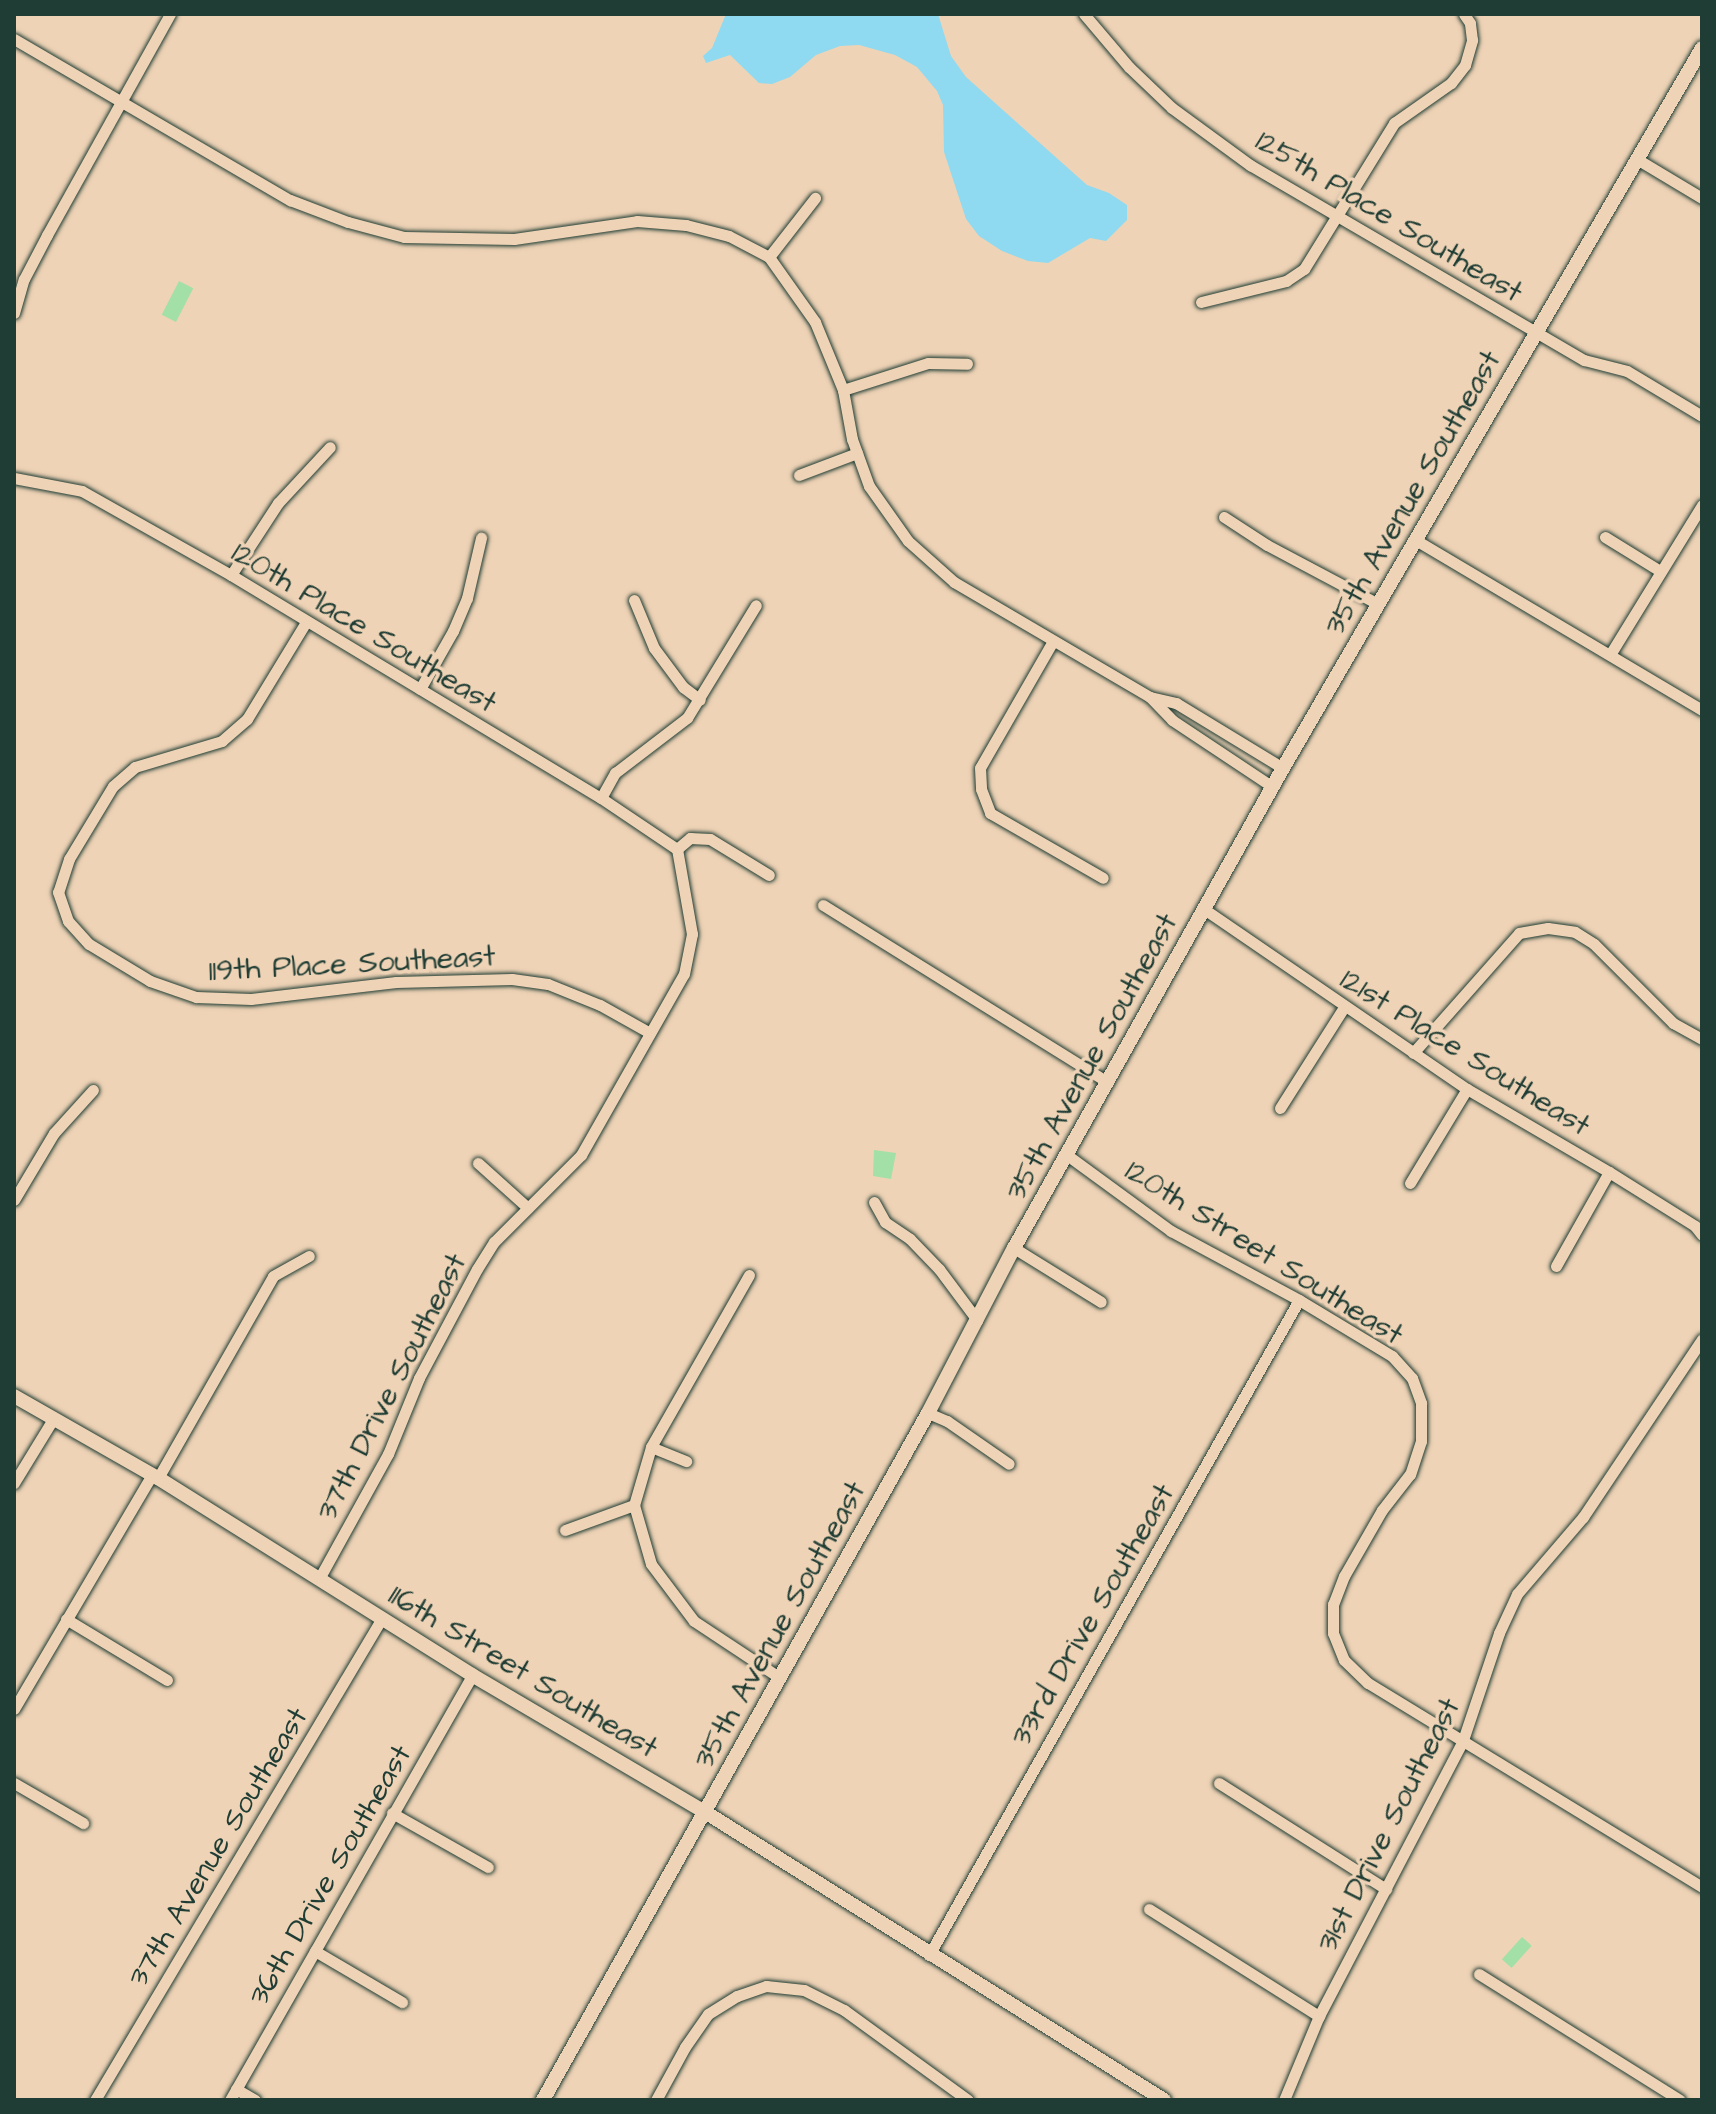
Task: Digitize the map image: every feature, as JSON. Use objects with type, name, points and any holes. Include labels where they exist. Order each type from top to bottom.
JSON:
[{"type":"street","points":[[14,313],[24,279],[118,101],[170,14]]},
{"type":"street","name":"125th Place Southeast","points":[[1084,14],[1129,67],[1172,108],[1250,165],[1584,360],[1627,371],[1702,416]]},
{"type":"street","points":[[1201,302],[1286,281],[1304,269],[1394,123],[1451,83],[1465,65],[1472,40],[1470,23],[1464,14]]},
{"type":"street","points":[[14,39],[290,200],[348,222],[404,237],[514,239],[637,221],[686,225],[729,236],[769,257],[815,322],[843,390],[857,453],[869,486],[908,541],[954,582],[1150,697],[1172,720],[1273,787]]},
{"type":"street","name":"35th Avenue Southeast","points":[[543,2100],[928,1413],[1106,1081],[1414,539],[1702,48]]},
{"type":"street","points":[[1637,159],[1702,198]]},
{"type":"street","points":[[769,257],[815,198]]},
{"type":"street","points":[[843,390],[928,363],[967,364]]},
{"type":"street","points":[[231,575],[278,503],[330,447]]},
{"type":"street","points":[[799,475],[857,453]]},
{"type":"street","name":"120th Place Southeast","points":[[14,478],[82,491],[231,575],[601,798],[677,849]]},
{"type":"street","points":[[1611,653],[1702,505]]},
{"type":"street","points":[[1224,517],[1267,545],[1378,604]]},
{"type":"street","points":[[1605,537],[1660,571]]},
{"type":"street","points":[[420,689],[453,631],[467,598],[481,538]]},
{"type":"street","points":[[1414,539],[1611,653],[1702,710]]},
{"type":"street","points":[[634,600],[654,648],[683,687],[700,700]]},
{"type":"street","points":[[601,798],[615,773],[669,735],[700,700],[756,605]]},
{"type":"street","name":"119th Place Southeast","points":[[306,622],[247,719],[222,741],[135,767],[113,786],[65,870],[58,892],[68,921],[89,944],[150,981],[196,997],[251,999],[396,982],[512,979],[548,984],[600,1005],[650,1033]]},
{"type":"street","points":[[1053,641],[980,768],[981,789],[990,813],[1103,878]]},
{"type":"street","points":[[1150,697],[1176,703],[1283,768]]},
{"type":"street","points":[[677,849],[690,838],[710,839],[769,875]]},
{"type":"street","name":"37th Drive Southeast","points":[[320,1577],[388,1454],[445,1324],[494,1242],[581,1155],[684,974],[692,934],[677,849]]},
{"type":"street","points":[[823,905],[1106,1081]]},
{"type":"street","name":"121st Place Southeast","points":[[1204,909],[1467,1089],[1609,1172],[1695,1226],[1702,1235]]},
{"type":"street","points":[[1413,1053],[1519,933],[1548,928],[1575,932],[1594,944],[1673,1023],[1702,1039]]},
{"type":"street","points":[[1280,1108],[1344,1007]]},
{"type":"street","points":[[1410,1183],[1467,1089]]},
{"type":"street","points":[[14,1200],[54,1133],[93,1090]]},
{"type":"street","name":"120th Street Southeast","points":[[1067,1155],[1171,1231],[1299,1300],[1392,1356],[1412,1378],[1421,1403],[1421,1441],[1410,1474],[1382,1510],[1344,1576],[1333,1604],[1333,1633],[1344,1660],[1368,1683],[1463,1740]]},
{"type":"street","points":[[478,1163],[528,1208]]},
{"type":"street","points":[[1556,1266],[1609,1172]]},
{"type":"street","points":[[874,1202],[885,1222],[910,1239],[939,1269],[977,1320]]},
{"type":"street","points":[[1014,1248],[1101,1302]]},
{"type":"street","points":[[14,1709],[273,1276],[309,1256]]},
{"type":"street","points":[[749,1275],[651,1447],[634,1505],[651,1564],[694,1621],[780,1678]]},
{"type":"street","name":"33rd Drive Southeast","points":[[929,1955],[1299,1300]]},
{"type":"street","name":"31st Drive Southeast","points":[[1284,2100],[1319,2016],[1463,1740],[1499,1633],[1517,1594],[1583,1517],[1702,1339]]},
{"type":"street","name":"116th Street Southeast","points":[[14,1396],[155,1476],[472,1675],[705,1812],[1164,2100]]},
{"type":"street","points":[[928,1413],[947,1421],[1009,1464]]},
{"type":"street","points":[[14,1483],[53,1419]]},
{"type":"street","points":[[651,1447],[686,1461]]},
{"type":"street","points":[[565,1530],[634,1505]]},
{"type":"street","name":"37th Avenue Southeast","points":[[95,2100],[382,1618]]},
{"type":"street","points":[[66,1619],[167,1680]]},
{"type":"street","name":"36th Drive Southeast","points":[[233,2094],[472,1675]]},
{"type":"street","points":[[1463,1740],[1702,1887]]},
{"type":"street","points":[[14,1783],[83,1823]]},
{"type":"street","points":[[1219,1783],[1386,1889]]},
{"type":"street","points":[[392,1813],[488,1867]]},
{"type":"street","points":[[1149,1909],[1319,2016]]},
{"type":"street","points":[[315,1951],[402,2002]]},
{"type":"street","points":[[1479,1974],[1680,2100]]},
{"type":"street","points":[[656,2100],[685,2047],[708,2014],[737,1996],[766,1986],[804,1990],[844,2010],[968,2100]]},
{"type":"street","points":[[233,2094],[255,2100]]},
{"type":"green space","points":[[179,281],[193,288],[176,322],[162,315]]},
{"type":"green space","points":[[874,1150],[896,1153],[891,1179],[873,1176]]},
{"type":"green space","points":[[1522,1937],[1532,1946],[1512,1968],[1502,1959]]},
{"type":"water","points":[[726,14],[938,14],[951,56],[966,77],[1087,185],[1109,193],[1127,205],[1127,220],[1106,241],[1090,238],[1048,263],[1028,261],[1002,251],[979,236],[966,219],[944,152],[943,105],[937,91],[917,67],[895,55],[859,45],[840,46],[816,55],[790,77],[772,84],[759,83],[730,55],[706,63],[703,56],[712,48]]}]
